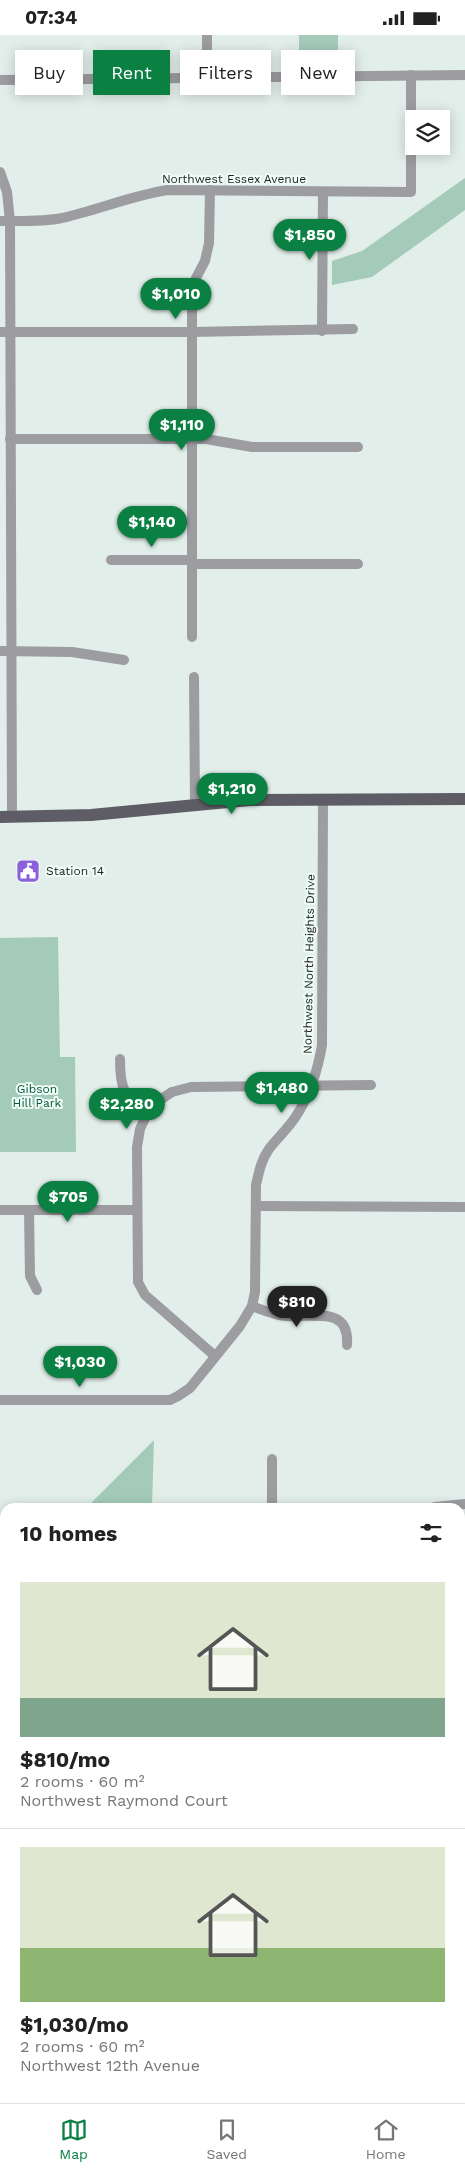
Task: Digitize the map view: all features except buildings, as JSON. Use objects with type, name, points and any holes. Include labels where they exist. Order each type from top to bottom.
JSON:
[{"type":"main road","points":[[6,817],[91,815],[249,800],[465,799]]},
{"type":"street","points":[[207,35],[207,50]]},
{"type":"street","name":"Northwest Essex Avenue","points":[[5,221],[60,218],[152,192],[210,190],[411,192],[412,75]]},
{"type":"street","points":[[271,76],[465,75]]},
{"type":"street","points":[[0,80],[180,77]]},
{"type":"street","points":[[0,172],[7,192],[5,221],[5,332],[10,439],[5,651],[6,817]]},
{"type":"street","points":[[192,637],[192,297],[196,278],[205,261],[209,243],[210,190]]},
{"type":"street","points":[[322,331],[323,191]]},
{"type":"street","points":[[5,332],[322,331],[353,329]]},
{"type":"street","points":[[10,439],[191,439],[220,440],[252,447],[358,447]]},
{"type":"street","points":[[111,560],[358,564]]},
{"type":"street","points":[[5,651],[72,651],[124,660]]},
{"type":"street","points":[[194,677],[194,805]]},
{"type":"street","name":"Northwest North Heights Drive","points":[[0,1400],[161,1401],[178,1396],[187,1391],[240,1326],[252,1306],[255,1293],[256,1185],[263,1160],[269,1149],[298,1114],[319,1066],[322,1031],[322,799]]},
{"type":"street","points":[[120,1059],[120,1076],[124,1091],[133,1104],[147,1114]]},
{"type":"street","points":[[215,1356],[141,1290],[137,1273],[137,1147],[140,1129],[147,1114],[160,1099],[183,1088],[371,1085]]},
{"type":"street","points":[[256,1206],[465,1207]]},
{"type":"street","points":[[0,1211],[136,1210]]},
{"type":"street","points":[[28,1211],[30,1276],[38,1289]]},
{"type":"street","points":[[252,1306],[286,1316],[324,1316],[338,1319],[347,1329],[347,1345]]},
{"type":"street","points":[[272,1459],[272,1503]]},
{"type":"green space","points":[[299,35],[338,35],[338,50],[299,50]]},
{"type":"green space","points":[[465,178],[465,210],[372,277],[332,285],[332,261],[362,251]]},
{"type":"green space","name":"Gibson Hill Park","points":[[58,937],[60,1057],[75,1057],[76,1152],[0,1152],[0,938]]},
{"type":"green space","points":[[154,1440],[152,1503],[91,1503]]},
{"type":"place","name":"Station 14","points":[[28,871]]}]
